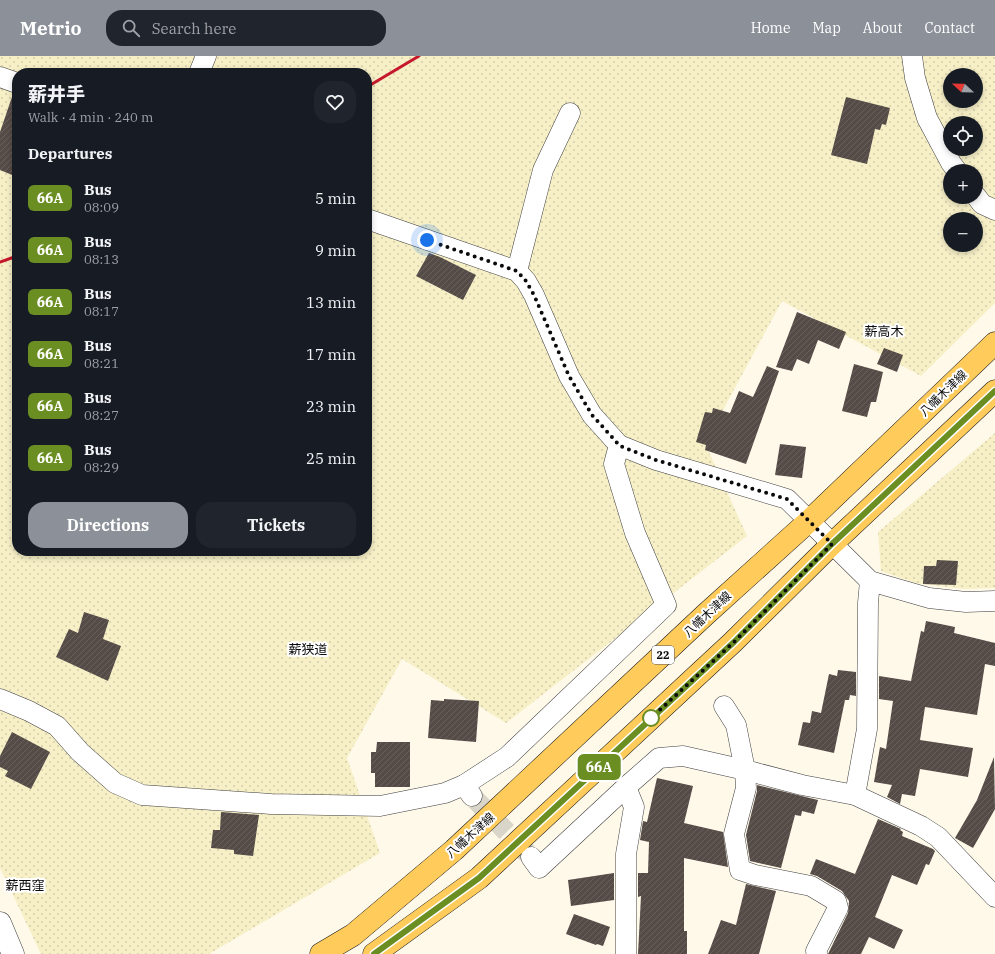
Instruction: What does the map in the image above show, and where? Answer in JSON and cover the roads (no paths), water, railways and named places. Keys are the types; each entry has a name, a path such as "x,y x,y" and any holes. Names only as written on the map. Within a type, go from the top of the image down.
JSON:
{"main road":[{"name":"八幡木津線","path":"321,954 353,935 454,850 701,619 809,521 995,343"},
{"path":"374,954 479,878 734,642 832,544 995,391"}],"street":[{"path":"201,68 206,56"},
{"path":"912,56 915,78 926,118 951,164"},
{"path":"0,77 12,81"},
{"path":"517,271 543,170 570,113"},
{"path":"982,204 995,210"},
{"path":"372,221 517,271 526,281 534,295 569,376 588,409 620,446 656,460 787,499 870,581 929,598 966,602 995,601"},
{"path":"0,699 29,711 57,726 80,752 115,783 142,795 270,804 380,806 468,790 507,757 666,605 635,533 614,464 620,446"},
{"path":"855,795 867,730 868,603 870,581"},
{"path":"724,706 736,725 745,770 746,788 734,834 740,870 755,875 812,886 836,901 838,908 816,951 817,954"},
{"path":"531,857 539,868 659,758 684,756 802,785 855,795 921,826 938,837 995,897"},
{"path":"626,787 634,807 626,854 626,954"},
{"path":"0,923 13,954"}],"tunnel":[{"path":"472,796 528,854"}],"railway":[{"path":"372,84 419,56"},
{"path":"0,262 12,258"}],"district":[{"name":"薪高木","path":"884,331"},
{"name":"薪狭道","path":"308,649"},
{"name":"薪西窪","path":"25,885"}]}
